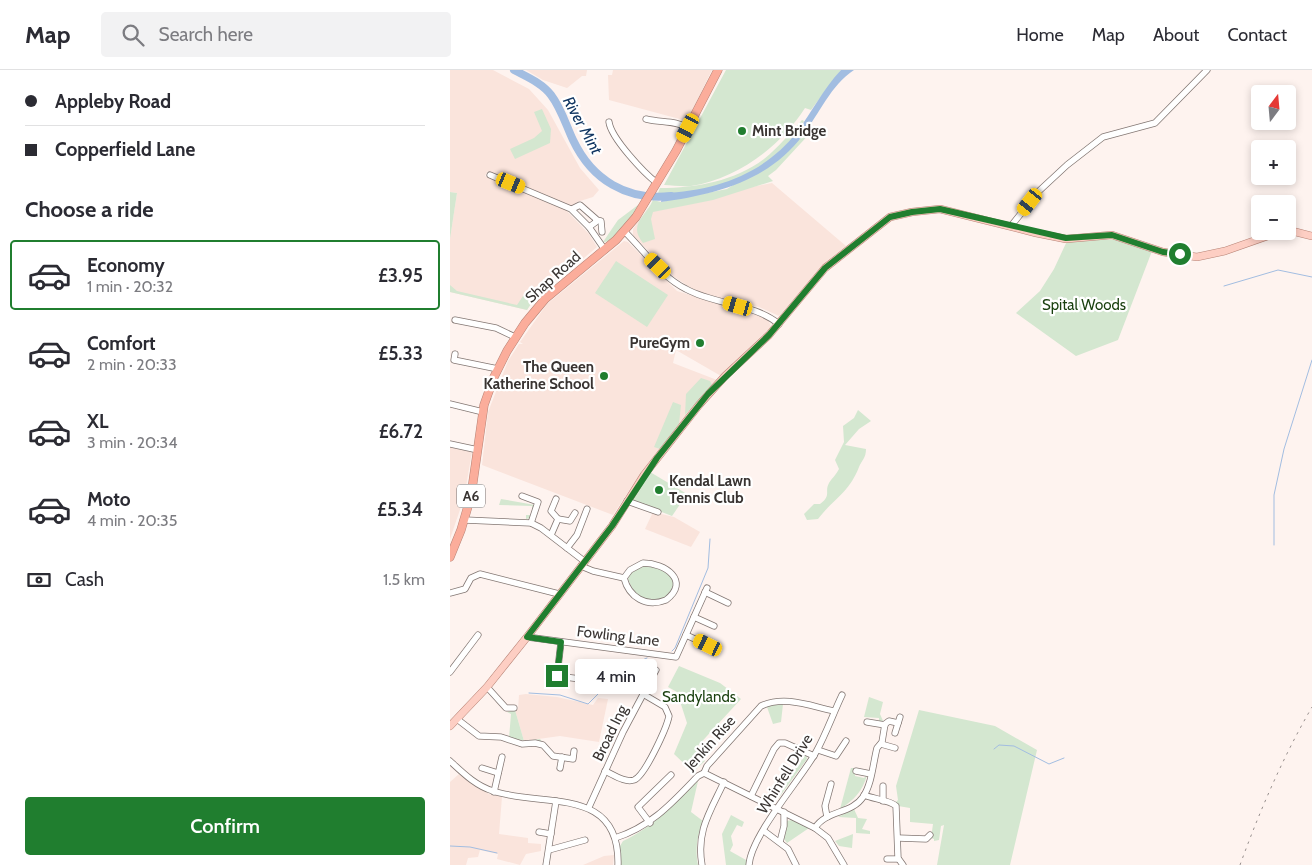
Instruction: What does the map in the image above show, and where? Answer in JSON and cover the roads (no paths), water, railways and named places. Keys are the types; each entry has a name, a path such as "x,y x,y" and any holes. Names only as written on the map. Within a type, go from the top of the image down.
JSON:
{"highway":[{"name":"Shap Road","path":"450,557 465,520 483,412 498,369 515,337 545,299 624,232 652,192 718,70"}],"main road":[{"path":"450,726 487,687 527,637 612,526 657,458 704,400 779,324 825,268 890,217 940,209 1066,238 1112,235 1163,252 1197,256 1225,251 1276,232 1292,231 1312,236"}],"street":[{"path":"1011,226 1039,191 1067,165 1103,137 1155,123 1207,70"},
{"path":"646,120 662,124 676,122 688,128"},
{"path":"609,122 611,129 619,136 646,174 657,182"},
{"path":"490,175 562,203 572,210 589,228 604,250"},
{"path":"572,210 580,205 596,220 602,221 602,232"},
{"path":"589,228 596,220"},
{"path":"624,232 684,289 717,301 763,313 779,324"},
{"path":"455,320 496,328 515,337"},
{"path":"455,354 454,360 498,369"},
{"path":"450,404 483,412"},
{"path":"450,444 478,450"},
{"path":"522,496 538,502 531,523"},
{"path":"556,499 551,511 558,519 570,521 575,513"},
{"path":"627,501 658,512"},
{"path":"567,548 577,535 587,509"},
{"path":"551,535 558,519"},
{"path":"465,520 531,523 551,535 592,572 624,578"},
{"path":"643,563 656,564 671,572 676,587 666,600 646,602 629,591 624,578 636,565 643,563"},
{"path":"450,593 465,589 471,578 480,574 559,594"},
{"path":"708,645 686,635 706,590 728,603"},
{"path":"694,617 714,626"},
{"path":"450,672 478,635"},
{"name":"Fowling Lane","path":"527,637 676,657 686,635"},
{"path":"561,642 557,676 588,680"},
{"name":"Broad Ing","path":"589,807 656,670"},
{"path":"487,687 506,708 514,708"},
{"path":"605,771 627,781 633,780 642,774 655,749 669,716 665,707 643,694"},
{"name":"Whinfell Drive","path":"750,865 752,853 777,809 818,750 842,695"},
{"name":"Jenkin Rise","path":"615,838 650,822 662,813 698,776 704,773 707,766 761,706 772,701 785,700 834,712"},
{"path":"457,718 476,735 501,737 522,744 535,743 543,746 554,756 573,759 574,752"},
{"path":"815,828 827,817 855,805 864,795 876,748 881,744 885,725 889,721 899,720 896,733"},
{"path":"867,722 885,725"},
{"path":"818,750 833,757 836,756 846,741"},
{"path":"751,796 774,749 779,743 785,743 814,756"},
{"path":"881,744 895,748"},
{"path":"494,792 502,757"},
{"path":"560,768 562,757"},
{"path":"450,761 470,779 494,792 589,807 605,822 615,838 618,865"},
{"path":"482,768 498,773"},
{"path":"856,770 870,774"},
{"path":"704,773 815,828 832,843 844,865"},
{"path":"650,822 638,807 671,775"},
{"path":"702,865 698,847 700,837 724,782"},
{"path":"827,817 825,806 831,784"},
{"path":"883,786 883,801"},
{"path":"864,795 891,802 896,806 898,859 903,865"},
{"path":"546,865 556,801"},
{"path":"780,842 784,826 784,812"},
{"path":"764,831 788,849 796,865"},
{"path":"539,832 551,834"},
{"path":"898,838 927,840"},
{"path":"549,850 585,840"},
{"path":"887,859 898,859"}],"water":[{"path":"841,70 854,70 832,92 803,135 774,164 757,175 720,190 661,202 663,193 701,189 719,184 753,170 769,159 784,147 797,132"}],"waterway":[{"name":"River Mint","path":"514,70 539,84 551,95 561,111 581,154 601,177 613,185 640,195 655,197 671,196"},
{"path":"1224,286 1278,270 1312,277"},
{"path":"1274,545 1274,495 1284,449 1312,360"},
{"path":"672,651 675,648 708,568 710,539"},
{"path":"529,693 560,695 588,704 624,668 647,658"},
{"path":"994,749 999,745 1014,746 1049,764 1064,758"},
{"path":"450,846 470,847 497,853"}],"railway":[{"path":"1240,865 1273,784 1291,745 1312,707"}],"place":[{"name":"Mint Bridge","path":"742,131"},
{"name":"PureGym","path":"700,343"},
{"name":"The Queen Katherine School","path":"604,376"},
{"name":"Kendal Lawn Tennis Club","path":"659,490"}],"park label":[{"name":"Spital Woods","path":"1084,305"},
{"name":"Sandylands","path":"699,697"}]}
